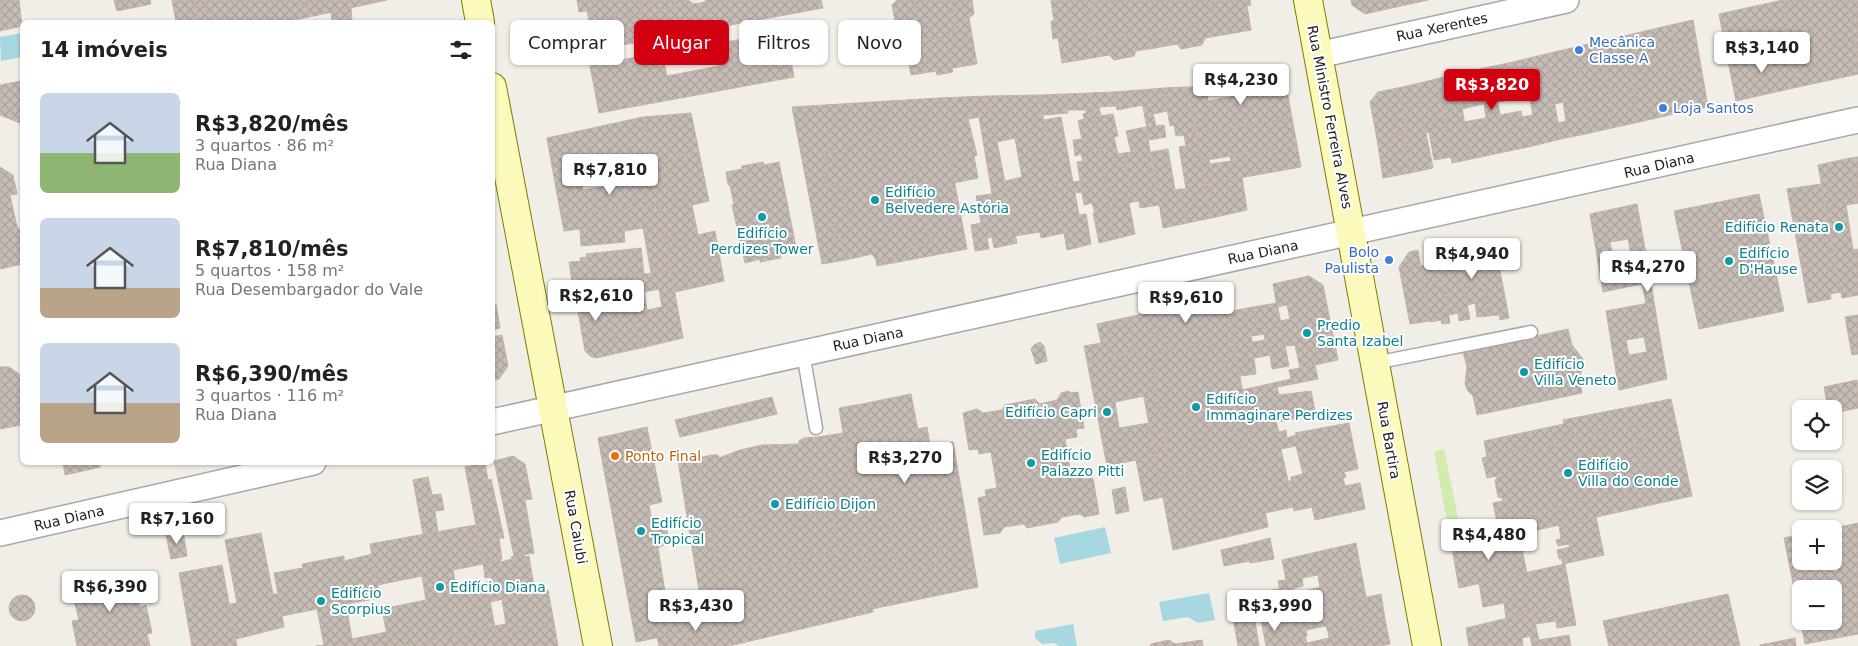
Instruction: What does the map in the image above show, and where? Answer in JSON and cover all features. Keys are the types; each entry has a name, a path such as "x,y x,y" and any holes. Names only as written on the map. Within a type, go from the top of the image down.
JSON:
{"street":[{"path":"476,0 480,20"},
{"name":"Rua Ministro Ferreira Alves","path":"1308,0 1351,233"},
{"name":"Rua Xerentes","path":"1318,55 1566,0"},
{"name":"Rua Caiubi","path":"495,103 598,646"},
{"name":"Rua Diana","path":"495,421 1858,120"},
{"name":"Rua Bartira","path":"1351,233 1427,646"},
{"name":"Rua Diana","path":"0,533 300,465"}],"lane":[{"path":"1375,363 1531,332"},
{"path":"803,353 816,428"}],"green space":[{"path":"1444,449 1464,546 1452,548 1434,452"}],"water":[{"path":"20,33 20,57 1,61 0,37"},
{"path":"1105,527 1111,553 1060,564 1054,538"},
{"path":"1209,593 1215,620 1198,623 1188,617 1163,621 1159,602"},
{"path":"1073,624 1077,646 1059,646 1054,643 1042,644 1035,638 1035,631"}],"building":[{"path":"0,0 19,0 21,20 20,26 0,31"},
{"path":"114,0 150,0 151,4 117,11"},
{"path":"172,0 194,0 198,20 176,20"},
{"path":"194,0 205,0 207,14 218,12 220,20 198,20"},
{"path":"205,0 299,0 300,6 307,4 309,17 294,20 220,20 218,12 207,14"},
{"path":"299,0 387,0 309,17 307,4 300,6"},
{"path":"577,0 640,0 641,10 639,14 628,16 625,13 610,16 609,19 595,20 592,10 579,12"},
{"path":"640,0 653,0 654,7 659,10 673,8 676,4 675,0 688,0 694,4 705,2 706,0 821,0 823,8 758,20 739,20 739,23 729,25 729,20 634,20 634,43 624,45 624,20 602,20 625,13 628,16 639,14 641,10"},
{"path":"653,0 675,0 676,4 673,8 659,10 654,7"},
{"path":"897,0 972,0 974,14 969,18 977,64 952,68 953,72 937,75 936,71 911,75 909,65 921,65 921,20 895,20 892,5"},
{"path":"914,0 951,0 956,23 951,33 945,38 937,40 925,38 921,32 921,20 918,20"},
{"path":"1051,0 1250,0 1251,5 1247,6 1251,30 1205,38 1202,45 1181,49 1177,44 1136,51 1134,56 1114,60 1109,55 1062,63 1058,38 1053,39 1051,21 1054,21"},
{"path":"1118,0 1214,0 1215,9 1213,17 1206,23 1163,30 1165,46 1149,49 1146,32 1102,40 1089,30 1086,18 1092,8 1096,4"},
{"path":"1351,0 1428,0 1365,14 1352,5"},
{"path":"1783,0 1790,43 1727,56 1719,14"},
{"path":"1783,0 1847,0 1858,61 1858,74 1798,87"},
{"path":"1847,0 1858,0 1858,61 1856,50"},
{"path":"351,8 352,20 332,20 331,12"},
{"path":"592,10 595,20 589,20 587,11"},
{"path":"1693,20 1708,107 1687,111 1671,25"},
{"path":"1671,25 1687,111 1639,122 1624,36"},
{"path":"1624,36 1639,122 1616,127 1600,41"},
{"path":"739,40 739,65 792,65 794,77 599,113 590,66 624,65 624,59 634,57 634,65 665,65 667,76 719,65 729,65 729,41"},
{"path":"1600,41 1616,127 1590,133 1576,47"},
{"path":"1576,47 1590,133 1561,139 1558,123 1566,121 1563,102 1555,104 1546,54"},
{"path":"1773,47 1774,53 1791,50 1798,87 1736,101 1727,56 1738,54 1739,61 1760,57 1759,49"},
{"path":"1546,54 1561,139 1528,147 1522,117 1533,115 1528,89 1518,91 1513,62"},
{"path":"1513,62 1519,99 1498,102 1500,115 1521,111 1528,147 1471,159 1464,122 1486,118 1484,104 1462,109 1456,74"},
{"path":"1456,74 1471,159 1452,163 1436,79"},
{"path":"1285,79 1292,118 1196,133 1187,87 1206,86 1208,101 1245,94 1243,83"},
{"path":"1436,79 1451,157 1434,160 1429,132 1426,133 1416,84"},
{"path":"20,81 20,123 0,115 0,85"},
{"path":"1416,84 1433,168 1410,173 1403,134 1407,133 1398,88"},
{"path":"1187,87 1211,218 1187,223 1181,189 1186,189 1179,147 1186,146 1184,135 1176,136 1174,125 1170,126 1164,88"},
{"path":"1164,88 1167,111 1153,114 1156,126 1164,125 1166,137 1149,140 1140,90"},
{"path":"1398,88 1407,133 1377,139 1370,102 1378,92"},
{"path":"1140,90 1143,105 1117,110 1114,92"},
{"path":"1114,92 1116,106 1099,107 1101,116 1113,114 1118,136 1114,137 1118,154 1124,153 1133,202 1129,203 1135,234 1115,239 1090,93"},
{"path":"1090,93 1115,239 1099,243 1092,203 1084,205 1077,162 1083,161 1081,154 1075,156 1073,140 1082,139 1078,121 1084,119 1083,114 1086,113 1086,110 1068,110 1065,94"},
{"path":"1065,94 1068,113 1043,115 1039,95"},
{"path":"1039,95 1064,233 1041,238 1040,232 1015,236 1005,181 1022,177 1015,138 997,142 988,96"},
{"path":"988,96 1017,243 994,248 992,237 987,238 989,249 975,251 971,225 981,223 976,196 992,194 979,117 968,119 977,155 974,156 978,178 954,183 939,98"},
{"path":"939,98 967,249 877,266 876,260 901,255 903,249 931,244 926,222 931,221 928,207 908,211 900,173 920,169 917,154 913,156 909,135 884,140 879,134 854,139 851,146 824,152 828,171 824,172 826,186 845,183 847,191 842,192 846,215 851,214 853,221 834,225 836,240 841,239 845,260 822,264 792,107"},
{"path":"691,113 699,152 651,162 643,117"},
{"path":"643,117 653,173 556,189 547,138"},
{"path":"1061,117 1073,182 1080,181 1082,192 1075,193 1079,215 1086,214 1091,244 1067,250 1044,120"},
{"path":"1292,118 1297,145 1201,161 1196,133"},
{"path":"1146,127 1159,205 1140,208 1139,201 1133,202 1124,153 1131,152 1126,131"},
{"name":"Edifício Belvedere Astória","path":"879,134 884,140 909,135 913,156 917,154 920,169 900,173 908,211 928,207 931,221 926,222 931,244 903,249 901,255 876,260 872,254 845,260 841,239 836,240 834,225 853,221 851,214 846,215 842,192 847,191 845,183 826,186 824,172 828,171 824,152 851,146 854,139"},
{"path":"1403,134 1410,173 1383,178 1377,139"},
{"path":"1297,145 1301,167 1205,184 1201,161 1209,159 1210,164 1231,161 1230,156"},
{"path":"1168,149 1175,190 1181,189 1187,223 1163,228 1151,152"},
{"path":"699,152 709,201 692,205 698,235 715,231 724,281 675,292 651,162"},
{"path":"1858,157 1858,200 1850,158"},
{"name":"Edifício Renata","path":"1850,158 1858,203 1846,205 1853,250 1858,249 1858,295 1842,298 1818,165"},
{"name":"Edifício Perdizes Tower","path":"763,162 764,165 779,162 797,252 780,255 781,258 760,262 760,259 745,263 726,172 742,169 742,166"},
{"path":"0,167 13,175 17,194 10,195 17,227 20,230 20,264 0,269"},
{"path":"653,173 659,205 561,215 556,189 582,185 583,190 619,184 617,179"},
{"path":"1242,177 1247,210 1211,218 1205,184"},
{"path":"1821,184 1841,292 1830,294 1831,299 1808,303 1787,189"},
{"name":"Edifício D'Hause","path":"1759,194 1784,311 1699,329 1674,211"},
{"path":"1637,204 1651,282 1603,292 1590,214","holes":["1628,239 1631,255 1613,258 1610,242"]},
{"path":"659,205 665,238 645,239 643,228 624,231 625,242 581,246 580,229 564,231 561,215"},
{"path":"665,238 671,271 651,273 645,239"},
{"path":"1466,241 1470,259 1478,258 1488,316 1477,317 1475,303 1467,305 1455,243"},
{"path":"641,248 644,274 572,282 569,262 581,261 580,258 587,257 586,254"},
{"path":"1496,249 1509,318 1500,320 1499,315 1488,316 1476,252"},
{"path":"1418,250 1430,321 1410,324 1399,267 1409,252"},
{"path":"1458,259 1470,319 1459,321 1458,313 1449,315 1439,263"},
{"path":"1439,263 1450,323 1442,324 1441,320 1430,321 1421,266"},
{"path":"671,271 683,338 641,348 625,276","holes":["659,289 662,307 647,310 644,292"]},
{"path":"625,276 641,348 618,353 608,302 613,301 610,287 605,288 603,278"},
{"name":"Predio Santa Izabel","path":"1309,276 1323,285 1338,360 1300,368 1295,345 1285,346 1280,321 1290,319 1287,305 1277,307 1273,284"},
{"path":"603,278 605,288 601,289 603,303 608,302 618,353 596,358 590,356 585,351 575,294 591,290 589,280"},
{"path":"1651,282 1654,302 1646,304 1642,283"},
{"path":"1225,295 1233,340 1163,351 1161,335 1133,340 1129,317"},
{"path":"1654,302 1667,379 1619,390 1606,311","holes":["1644,337 1647,352 1629,355 1626,340"]},
{"path":"1277,303 1289,366 1272,369 1270,355 1261,357 1259,341 1265,340 1264,334 1258,335 1253,307"},
{"path":"495,304 500,328 495,329"},
{"path":"1253,307 1258,335 1251,336 1252,342 1259,341 1261,357 1254,358 1256,374 1240,376 1228,312"},
{"path":"1858,315 1858,354 1852,355 1845,317"},
{"path":"1129,317 1136,352 1087,361 1084,346 1101,343 1097,324"},
{"name":"Edifício Villa Veneto","path":"1568,329 1572,345 1583,359 1583,368 1579,377 1582,393 1477,415 1473,396 1465,384 1467,367 1463,352"},
{"path":"502,335 508,366 499,379 495,380 495,336"},
{"path":"1161,335 1163,351 1153,364 1169,464 1181,476 1231,467 1241,450 1223,355 1209,344 1233,340 1268,527 1173,550 1133,340"},
{"path":"1040,342 1044,346 1047,361 1036,364 1031,349"},
{"name":"Edifício Immaginare Perdizes","path":"1207,343 1223,355 1241,450 1231,467 1181,476 1169,464 1153,364 1162,351"},
{"name":"Edifício Capri","path":"1136,352 1144,396 1115,402 1119,428 1149,423 1155,456 1107,466 1087,361"},
{"path":"1315,365 1318,379 1277,387 1279,395 1311,391 1316,415 1249,427 1242,390 1291,379 1289,370"},
{"path":"0,367 9,367 20,375 20,425 0,429"},
{"path":"1857,380 1858,408 1842,411 1842,400 1826,400 1824,387"},
{"name":"Edifício Palazzo Pitti","path":"1069,391 1070,393 1078,392 1084,428 1076,429 1077,437 1065,439 1071,474 1083,473 1084,479 1093,478 1099,514 1084,517 1080,514 1062,517 1058,522 1027,528 1024,524 1004,527 1000,533 984,535 978,498 986,496 985,490 997,488 991,452 979,454 978,449 969,450 963,413 977,409 983,413 1002,410 1005,405 1035,399 1040,404 1057,400 1061,393"},
{"path":"911,394 926,471 930,470 933,486 929,487 943,563 898,572 883,497 879,498 876,479 881,478 867,403"},
{"path":"772,397 777,414 680,437 675,420"},
{"path":"1671,399 1692,496 1505,537 1502,521 1538,514 1537,511 1557,507 1561,511 1571,508 1572,502 1612,494 1613,497 1654,488 1650,468 1640,470 1642,465 1639,450 1634,447 1634,445 1645,443 1640,423 1598,432 1599,435 1580,439 1580,437 1577,437 1577,434 1566,436 1565,442 1487,457 1484,441 1564,424 1563,420"},
{"path":"867,403 881,478 876,479 879,498 883,497 898,572 943,563 929,487 933,486 930,470 926,471 918,429 927,427 930,446 953,442 978,587 872,609 839,408"},
{"path":"1276,422 1279,432 1286,430 1287,438 1296,435 1295,433 1349,423 1358,469 1344,472 1346,477 1343,478 1345,486 1360,483 1365,509 1315,520 1312,507 1294,511 1293,507 1265,513 1249,427","holes":["1296,446 1303,474 1291,477 1291,481 1288,481 1281,449"]},
{"name":"Edifício Villa do Conde","path":"1640,423 1645,443 1634,445 1634,447 1639,450 1642,465 1640,470 1650,468 1654,488 1613,497 1612,494 1572,502 1571,508 1561,511 1557,507 1537,511 1538,514 1497,522 1493,503 1503,501 1502,498 1498,497 1495,481 1498,476 1487,478 1482,458 1565,442 1566,436 1577,434 1577,437 1580,437 1580,439 1599,435 1598,432"},
{"name":"Edifício Tropical","path":"647,427 662,502 649,505 652,520 665,520 669,542 658,548 666,598 679,596 686,632 636,642 598,438"},
{"path":"843,433 873,612 729,646 708,646 678,461 698,458 704,497 729,494 732,495 733,502 750,500 751,502 754,516 737,520 736,529 712,534 719,574 732,572 738,569 738,566 778,566 796,562 817,553 824,556 839,553 832,514 808,516 804,508 800,509 796,493 801,491 800,481 825,477 818,437"},
{"name":"Edifício Dijon","path":"818,437 825,477 800,481 801,491 796,493 800,509 804,508 808,516 832,514 839,553 824,556 817,553 796,562 771,567 738,566 738,569 732,572 719,574 712,534 736,529 737,520 754,516 750,500 733,502 732,495 729,494 704,497 698,458 718,455 719,458 740,450 762,445 799,444 799,441 804,438"},
{"path":"513,456 525,464 532,499 525,500 534,553 514,556 495,461"},
{"path":"1155,456 1163,497 1144,501 1136,460"},
{"path":"63,465 82,465 83,471 65,475"},
{"path":"82,465 100,465 100,467 83,471"},
{"path":"485,465 488,480 491,479 504,538 499,538 502,559 483,562 465,467"},
{"path":"428,477 432,495 441,494 444,510 435,511 438,532 423,534 413,480"},
{"path":"1125,487 1129,511 1116,514 1112,490"},
{"path":"1596,517 1604,555 1563,564 1561,558 1559,559 1557,550 1570,547 1569,544 1558,546 1556,540 1561,539 1559,525"},
{"path":"1858,523 1858,634 1805,644 1802,630 1842,630 1842,580 1792,580 1784,538 1792,536 1792,570 1842,570 1842,526"},
{"name":"Edifício Diana","path":"475,525 483,564 453,570 458,595 488,590 495,628 399,646 389,646 382,609 426,600 422,576 377,585 370,544"},
{"path":"183,531 187,556 171,559 166,535"},
{"path":"261,533 273,594 278,594 284,627 236,639 230,604 237,603 225,540"},
{"path":"1519,534 1527,573 1459,588 1452,548"},
{"path":"1270,538 1274,559 1250,563 1247,544"},
{"path":"1356,543 1361,571 1319,582 1318,575 1302,578 1303,586 1280,592 1278,581 1286,580 1282,560"},
{"path":"1247,544 1250,561 1224,566 1221,550"},
{"name":"Edifício Scorpius","path":"372,554 380,598 346,604 352,639 386,632 389,646 316,646 324,645 317,609 282,616 274,573 303,568 302,564 344,556 344,561"},
{"path":"524,554 525,557 529,556 535,592 490,602 486,582 492,581 491,577 485,578 483,562 500,559 501,562"},
{"path":"1565,564 1572,603 1506,618 1504,603 1483,607 1479,583"},
{"path":"222,565 237,646 192,646 179,573"},
{"path":"1361,571 1366,597 1284,616 1280,592 1292,588 1294,594 1320,587 1319,582"},
{"path":"125,572 127,580 134,579 140,607 146,605 152,633 147,634 150,646 77,646 72,621 79,620 72,592 79,591 77,582"},
{"path":"1279,589 1284,616 1261,619 1256,593"},
{"path":"548,590 554,623 496,635 494,626 506,624 502,599"},
{"path":"1381,594 1385,619 1328,632 1326,626 1306,630 1307,636 1288,640 1284,616"},
{"path":"1728,594 1740,646 1609,646 1603,621"},
{"path":"22,595 31,599 35,608 31,617 22,621 13,617 9,608 13,599"},
{"path":"1251,597 1259,646 1238,646 1230,601"},
{"path":"1572,603 1576,625 1557,628 1556,621 1535,624 1533,612"},
{"path":"1533,612 1540,646 1532,646 1530,636 1522,638 1523,646 1469,646 1466,628"},
{"path":"704,616 708,646 688,646 684,620"},
{"path":"1284,616 1290,646 1266,646 1261,619"},
{"path":"1385,619 1390,644 1380,646 1290,646 1288,640 1305,636 1307,643 1329,638 1328,632"},
{"path":"554,623 558,646 498,646 496,635"},
{"path":"495,628 498,646 399,646"},
{"path":"686,632 688,646 659,646 657,637"},
{"path":"1569,635 1571,646 1540,646 1539,640"},
{"path":"1795,638 1796,646 1760,646 1760,645"},
{"path":"1169,640 1175,644 1202,640 1203,646 1150,646 1151,644"}],"place":[{"name":"Mecânica Classe A","path":"1579,50"},
{"name":"Loja Santos","path":"1663,108"},
{"name":"Edifício Belvedere Astória","path":"875,200"},
{"name":"Edifício Perdizes Tower","path":"762,217"},
{"name":"Edifício Renata","path":"1839,227"},
{"name":"Bolo Paulista","path":"1389,260"},
{"name":"Edifício D'Hause","path":"1729,261"},
{"name":"Predio Santa Izabel","path":"1307,333"},
{"name":"Edifício Villa Veneto","path":"1524,372"},
{"name":"Edifício Immaginare Perdizes","path":"1196,407"},
{"name":"Edifício Capri","path":"1107,412"},
{"name":"Ponto Final","path":"615,456"},
{"name":"Edifício Palazzo Pitti","path":"1031,463"},
{"name":"Edifício Villa do Conde","path":"1568,473"},
{"name":"Edifício Dijon","path":"775,504"},
{"name":"Edifício Tropical","path":"641,531"},
{"name":"Edifício Diana","path":"440,587"},
{"name":"Edifício Scorpius","path":"321,601"}]}
